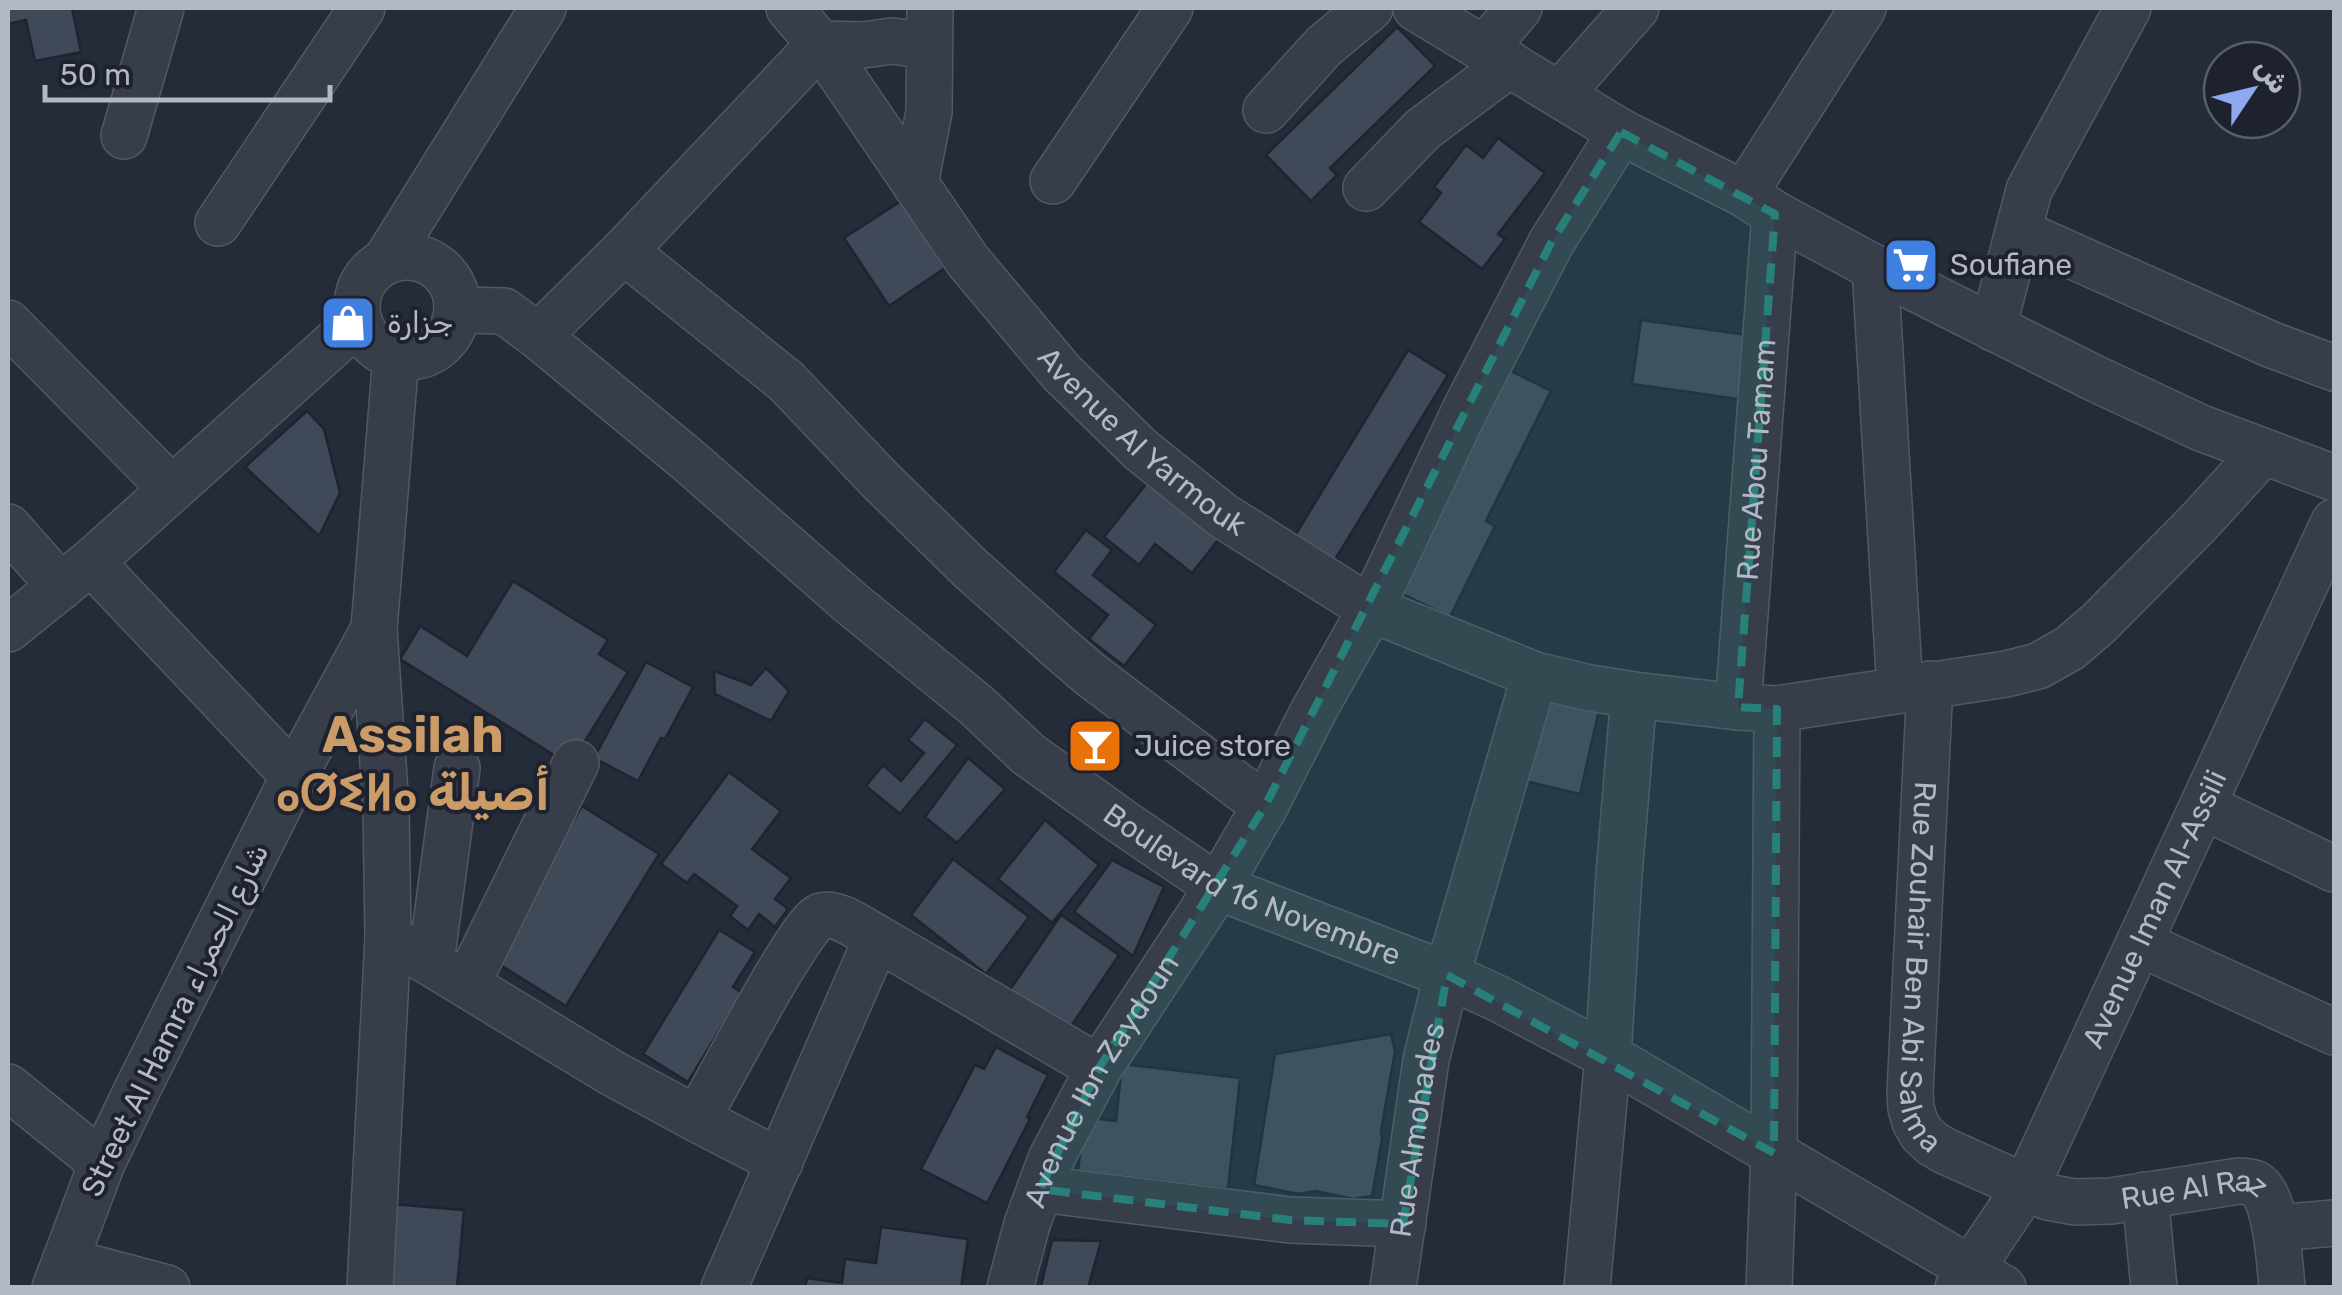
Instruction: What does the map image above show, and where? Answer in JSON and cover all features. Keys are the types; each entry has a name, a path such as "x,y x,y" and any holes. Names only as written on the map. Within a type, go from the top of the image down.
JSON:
{"street":[{"path":"124,136 160,8"},
{"path":"218,223 362,8"},
{"path":"384,262 419,258 448,277 457,310 453,327 444,342 430,352 396,356 366,336 357,303 361,286 384,262 543,8"},
{"name":"Avenue Al Yarmouk","path":"789,8 820,44 968,262 1062,373 1141,450 1222,515 1371,609 1535,675 1634,696 1757,708 2006,674 2038,666 2070,648 2099,623 2264,452"},
{"path":"1053,182 1170,8"},
{"path":"1266,110 1324,46 1370,8"},
{"path":"1416,8 1620,132 1875,268 2200,428 2334,478"},
{"path":"1366,188 1497,56 1519,8"},
{"path":"1560,94 1636,8"},
{"path":"1760,204 1863,8"},
{"path":"1993,328 2029,190 2128,8"},
{"path":"538,336 820,44 863,45 929,27 928,112 915,184"},
{"name":"Avenue Ibn Zaydoun","path":"1010,1288 1050,1159 1099,1068 1218,886 1265,806 1371,609 1465,410 1551,243 1620,132"},
{"name":"Rue Abou Tamam","path":"1760,204 1757,708 1774,1154 1769,1288"},
{"path":"2018,232 2272,345 2334,368"},
{"path":"624,251 786,380 931,530 1055,644 1265,806"},
{"name":"Rue Zouhair Ben Abi Salma","path":"1875,268 1915,687 1910,1108 1922,1134 1932,1144 2026,1187"},
{"name":"Boulevard 16 Novembre","path":"457,310 504,311 538,336 976,705 1028,754 1120,822 1218,886 1447,975 1608,1056 1977,1281"},
{"path":"8,629 76,574 359,321"},
{"path":"8,323 172,489"},
{"name":"Street Al Hamra شارع الحمراء","path":"60,1274 102,1162 294,776 374,629 396,356"},
{"name":"Avenue Iman Al-Assili","path":"1977,1281 2026,1187 2334,522"},
{"path":"8,527 76,574 294,776"},
{"path":"370,1288 388,937 386,808 374,629"},
{"name":"Rue Almohades","path":"1393,1288 1426,1060 1535,675"},
{"path":"1587,1288 1634,696"},
{"path":"449,973 576,764"},
{"path":"449,973 457,768"},
{"path":"2202,806 2334,869"},
{"path":"697,1119 788,956 813,920 822,915 836,917 877,938 1099,1068"},
{"path":"388,937 612,1073 780,1162"},
{"path":"724,1288 877,938"},
{"path":"2139,943 2334,1032"},
{"path":"8,1086 102,1162"},
{"name":"Rue Al Raz","path":"2026,1187 2074,1202 2111,1201 2239,1181 2254,1183 2262,1190 2276,1228 2282,1288"},
{"path":"1040,1190 1290,1220 1403,1224"},
{"path":"2145,1195 2154,1288"},
{"path":"2276,1228 2334,1223"},
{"path":"60,1274 168,1288"}],"highlighted area":[{"path":"1621,132 1775,214 1738,707 1777,709 1774,1153 1447,975 1403,1224 1290,1220 1040,1189 1099,1068 1265,806 1551,243"}],"building":[{"path":"8,8 72,8 81,52 35,61 26,20 8,24"},
{"path":"1397,27 1435,66 1330,168 1337,175 1311,201 1266,155"},
{"path":"1498,138 1545,173 1498,234 1505,239 1482,269 1419,222 1441,193 1434,187 1466,145 1483,158"},
{"path":"901,201 945,268 889,306 844,238"},
{"path":"1641,320 1747,335 1738,399 1632,384"},
{"path":"1408,350 1448,375 1328,571 1288,547"},
{"path":"1507,369 1551,391 1486,521 1495,526 1450,617 1397,591"},
{"path":"307,411 324,429 340,493 319,536 245,467"},
{"path":"1150,479 1222,535 1192,573 1155,544 1139,565 1104,537"},
{"path":"1086,530 1112,550 1093,575 1156,625 1124,666 1089,639 1108,615 1054,572"},
{"path":"513,581 608,640 599,654 628,672 570,765 400,659 420,626 467,656"},
{"path":"646,662 693,687 638,781 594,758"},
{"path":"766,668 789,691 771,721 715,694 714,671 751,685"},
{"path":"1542,683 1602,697 1580,794 1521,780"},
{"path":"925,719 957,745 900,814 866,786 883,765 901,781 924,753 908,740"},
{"path":"968,758 1005,789 957,843 925,817"},
{"path":"729,772 781,811 752,849 791,878 775,899 788,909 775,927 759,914 748,930 730,916 737,906 694,874 687,883 661,864"},
{"path":"582,806 659,854 566,1006 489,958"},
{"path":"1045,820 1099,865 1052,923 998,879"},
{"path":"953,859 1029,917 986,974 911,915"},
{"path":"1112,860 1164,887 1133,956 1074,912"},
{"path":"1061,915 1119,955 1061,1041 1003,1000"},
{"path":"719,930 755,952 733,987 742,993 688,1082 643,1054"},
{"path":"1391,1034 1395,1051 1372,1196 1353,1199 1316,1191 1299,1194 1254,1185 1275,1054"},
{"path":"996,1047 1048,1075 987,1203 921,1169 975,1065 984,1069"},
{"path":"1122,1064 1240,1078 1228,1189 1078,1171 1084,1117 1116,1121"},
{"path":"391,1204 464,1210 457,1288 384,1288"},
{"path":"881,1227 968,1239 961,1288 805,1288 807,1278 842,1283 845,1259 876,1263"},
{"path":"1052,1240 1101,1241 1088,1288 1041,1286"}],"place":[{"name":"Soufiane","path":"1911,265"},
{"name":"جزارة","path":"348,323"},
{"name":"Juice store","path":"1095,746"}],"district":[{"name":"Assilah ⴰⵚⵉⵍⴰ أصيلة","path":"413,764"}]}
